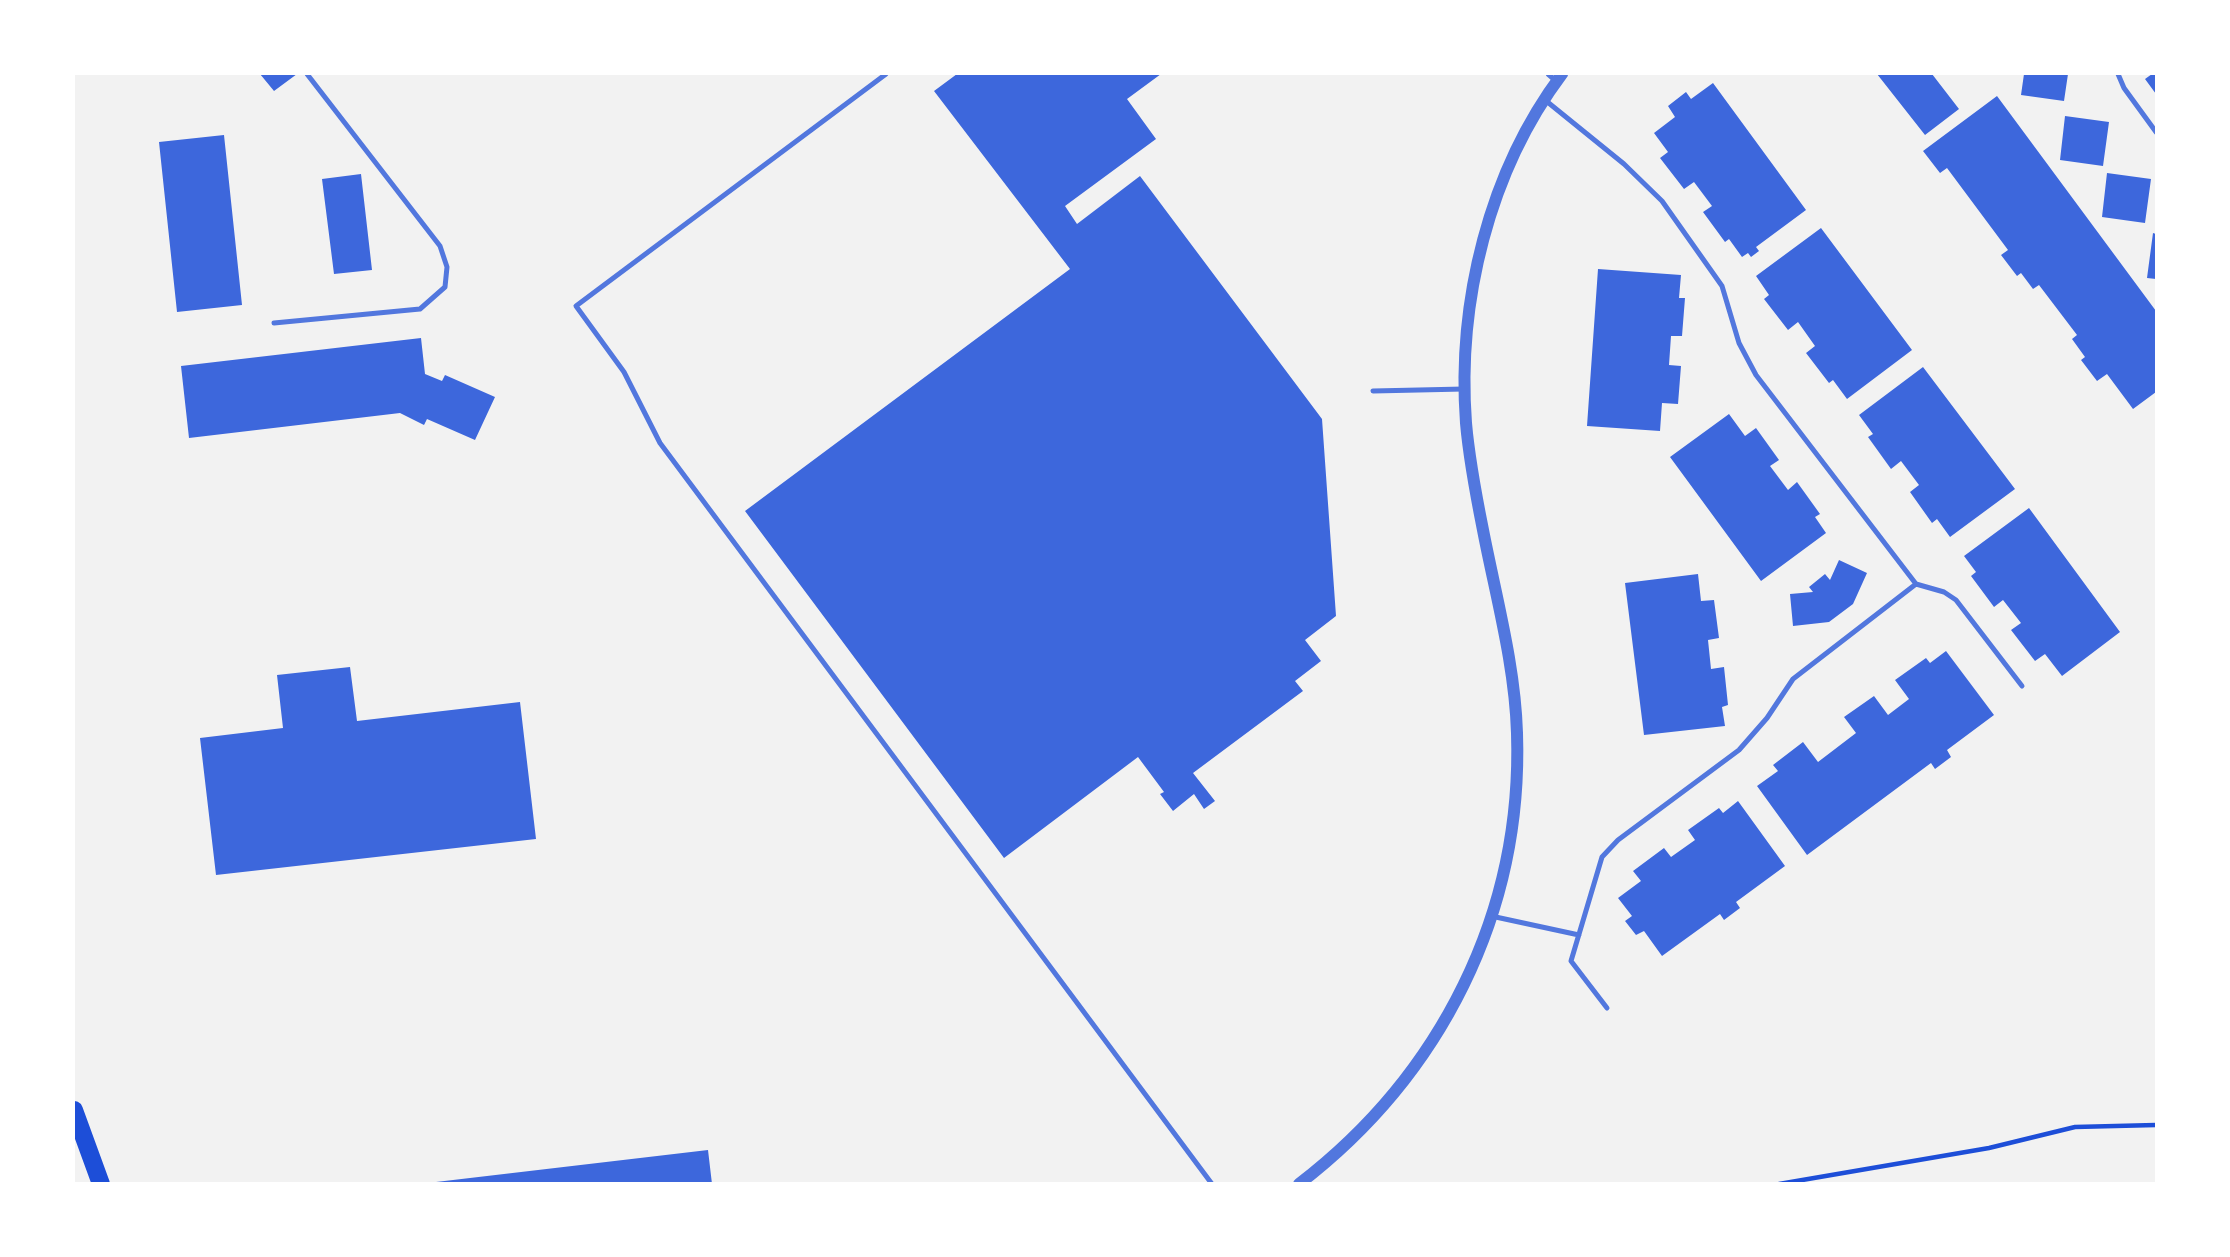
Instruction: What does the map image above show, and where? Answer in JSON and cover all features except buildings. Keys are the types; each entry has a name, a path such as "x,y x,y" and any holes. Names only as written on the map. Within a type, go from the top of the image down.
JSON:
{"main road":[{"path":"74,1110 101,1184"}],"street":[{"path":"1299,1184 1339,1153 1418,1065 1450,1013 1479,953 1501,886 1514,813 1517,732 1502,619 1471,460 1465,389 1471,301 1488,225 1521,138 1555,76"}],"lane":[{"path":"274,323 420,309 445,287 447,267 440,246 307,74"},
{"path":"886,74 576,306 624,372 660,443 1212,1184"},
{"path":"2118,74 2124,88 2157,132"},
{"path":"1544,99 1624,164 1662,201 1722,286 1739,343 1756,375 1916,584 1944,592 1956,600 2022,685"},
{"path":"1373,391 1465,389"},
{"path":"1607,1008 1572,961 1602,857 1618,840 1740,750 1767,718 1793,679 1916,584"},
{"path":"1491,916 1579,935"}],"path":[{"path":"1779,1184 1989,1149 2075,1127 2157,1125"}]}
